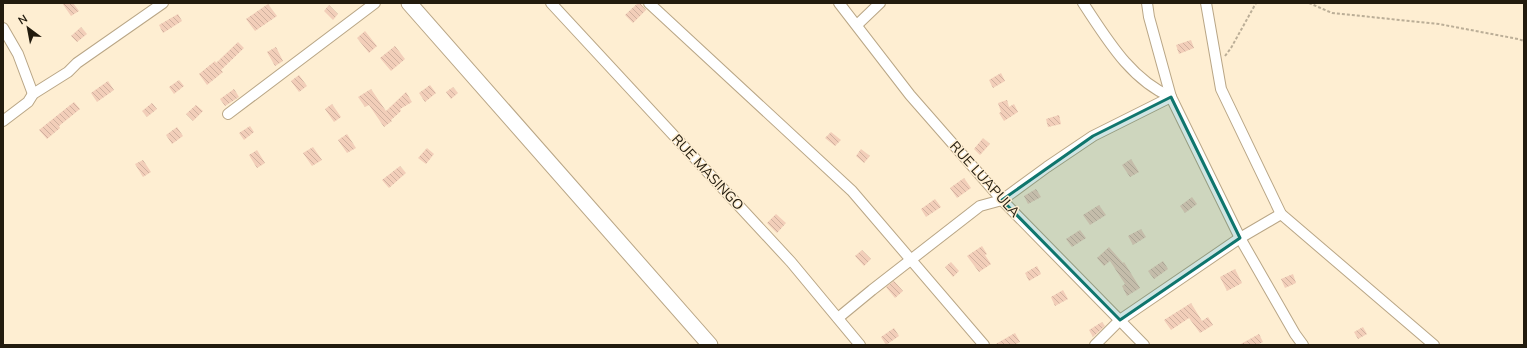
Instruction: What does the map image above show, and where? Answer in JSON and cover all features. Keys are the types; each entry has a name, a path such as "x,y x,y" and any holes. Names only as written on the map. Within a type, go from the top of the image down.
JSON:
{"main road":[{"path":"409,3 710,345"}],"street":[{"path":"3,121 28,102 33,94 68,72 77,63 163,3"},
{"path":"228,114 375,3"},
{"name":"RUE MASINGO","path":"551,3 791,262 860,345"},
{"path":"649,3 852,192 984,345"},
{"name":"RUE LUAPULA","path":"839,3 910,95 1002,200 1144,345"},
{"path":"857,25 880,3"},
{"path":"1083,3 1118,56 1144,81 1158,91 1172,96"},
{"path":"1147,3 1151,24 1172,96 1240,238 1295,334 1303,345"},
{"path":"1206,3 1221,89 1281,214 1434,345"},
{"path":"3,28 18,54 33,94"},
{"path":"838,318 980,206 1002,200 1093,136 1172,96"},
{"path":"1095,345 1120,320 1240,238 1281,214"}],"path":[{"path":"1217,66 1232,48 1256,3"},
{"path":"1309,3 1332,13 1439,24 1518,38 1524,41"}],"highlighted area":[{"path":"1171,97 1240,238 1120,320 1002,200 1093,136"}],"building":[{"path":"62,3 73,3 79,11 71,16"},
{"path":"638,3 640,3 646,10 633,23 625,15"},
{"path":"268,4 277,16 255,31 246,19"},
{"path":"329,5 338,14 333,20 324,11"},
{"path":"178,14 182,21 163,33 159,25"},
{"path":"81,27 87,34 77,42 71,36"},
{"path":"365,31 377,46 369,53 357,38"},
{"path":"1191,40 1194,48 1179,54 1176,45"},
{"path":"238,42 244,48 221,70 223,72 207,85 199,74 215,61 216,63"},
{"path":"395,46 405,59 391,71 380,58"},
{"path":"276,47 283,61 275,66 267,52"},
{"path":"1001,73 1005,81 993,88 989,80"},
{"path":"299,75 307,86 299,92 291,81"},
{"path":"179,80 184,86 174,94 169,87"},
{"path":"108,81 114,90 97,102 91,93"},
{"path":"430,85 436,93 425,102 419,93"},
{"path":"453,87 458,93 451,99 446,92"},
{"path":"234,89 239,97 225,106 220,99"},
{"path":"371,89 386,111 406,92 412,102 400,109 401,111 384,127 369,105 365,107 358,97"},
{"path":"1007,100 1009,107 1014,104 1018,112 1004,121 999,113 1001,112 998,103"},
{"path":"74,102 80,109 59,126 60,128 47,139 39,130"},
{"path":"152,103 157,109 147,117 142,111"},
{"path":"332,104 341,117 334,122 325,109"},
{"path":"196,105 203,111 193,121 186,114"},
{"path":"1059,115 1061,124 1048,127 1046,119"},
{"path":"250,126 254,132 244,140 239,133"},
{"path":"177,127 183,136 172,144 166,135"},
{"path":"831,132 841,140 835,146 825,138"},
{"path":"347,134 356,148 347,153 338,140"},
{"path":"983,138 990,144 980,155 974,149"},
{"path":"313,147 322,160 312,166 303,153"},
{"path":"427,148 434,154 426,164 418,158"},
{"path":"861,149 870,156 864,163 856,156"},
{"path":"257,150 265,163 257,168 249,155"},
{"path":"1131,159 1139,172 1130,177 1122,165"},
{"path":"143,160 151,172 143,177 135,164"},
{"path":"400,166 406,173 389,188 382,180"},
{"path":"964,178 971,188 957,198 950,188"},
{"path":"1036,189 1041,197 1028,204 1024,196"},
{"path":"1192,197 1197,204 1185,213 1180,206"},
{"path":"935,199 941,207 926,217 921,209"},
{"path":"1099,205 1106,215 1090,225 1083,215"},
{"path":"776,214 786,223 777,233 767,223"},
{"path":"1141,229 1146,237 1133,245 1128,236"},
{"path":"1080,230 1086,238 1072,247 1066,239"},
{"path":"982,246 987,254 985,255 991,264 979,272 967,256"},
{"path":"1109,247 1123,263 1124,262 1140,288 1127,296 1122,286 1125,284 1110,261 1104,266 1097,258"},
{"path":"862,250 871,259 864,266 855,256"},
{"path":"1163,261 1168,269 1154,279 1148,271"},
{"path":"951,262 959,271 953,277 945,267"},
{"path":"1037,266 1041,274 1029,281 1025,273"},
{"path":"1235,269 1242,283 1227,291 1220,277"},
{"path":"1293,274 1296,283 1285,288 1281,279"},
{"path":"894,281 903,291 895,298 886,287"},
{"path":"1063,290 1068,299 1055,306 1051,297"},
{"path":"1191,303 1202,321 1208,317 1213,325 1200,333 1189,318 1171,330 1164,320"},
{"path":"1102,322 1105,326 1093,337 1089,330"},
{"path":"1363,327 1367,334 1358,339 1354,332"},
{"path":"894,328 899,336 886,345 881,337"},
{"path":"1015,333 1020,342 1014,345 994,345"},
{"path":"1259,334 1263,342 1257,345 1239,345"}]}
